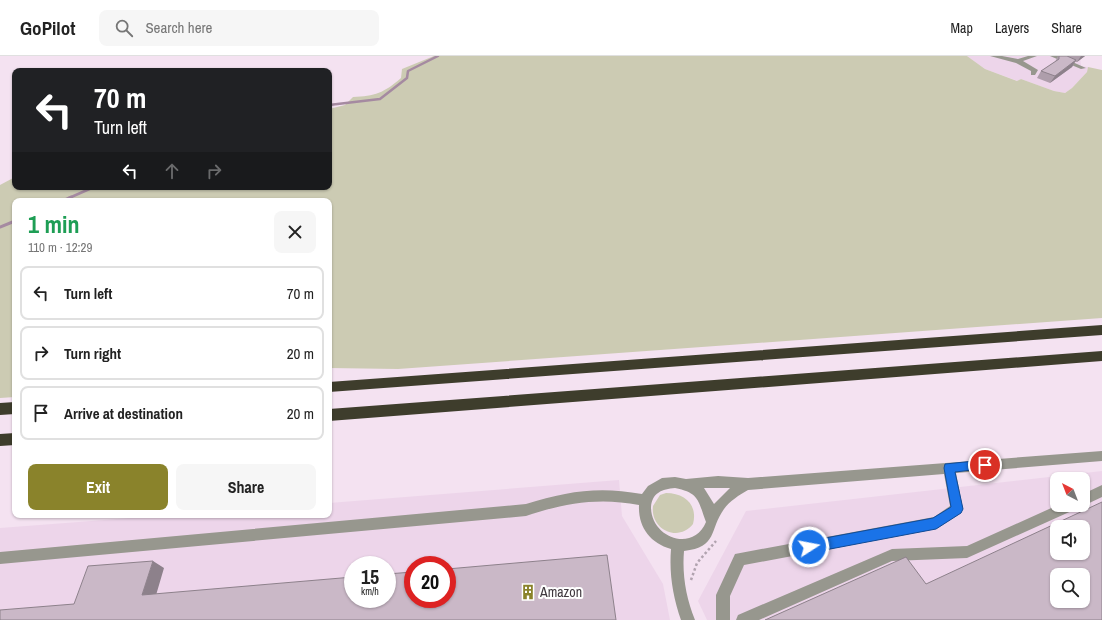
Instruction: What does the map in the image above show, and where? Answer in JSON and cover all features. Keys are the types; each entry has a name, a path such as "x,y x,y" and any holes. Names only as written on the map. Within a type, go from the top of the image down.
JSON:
{"highway":[{"path":"332,387 1102,330"},
{"path":"332,415 1102,356"},
{"path":"0,409 12,408"},
{"path":"0,440 12,439"}],"street":[{"path":"993,56 1018,62 1035,70 1033,74"},
{"path":"1018,62 1034,56"},
{"path":"1052,64 1060,57 1083,68"},
{"path":"748,484 728,496 719,506 711,520 708,531 696,542 678,544 666,541 656,535 645,516 645,500 656,486 666,482 676,481 688,484 718,482 748,484 1102,456"},
{"path":"723,620 723,595 740,559 936,524 957,509 949,468"},
{"path":"688,484 696,489 707,501 711,511 711,520"},
{"path":"1090,497 1102,491"},
{"path":"0,558 526,510 558,500 600,493 645,500"},
{"path":"744,620 892,555 967,552 1056,512"},
{"path":"678,544 676,560 680,602 688,620"}],"path":[{"path":"690,581 696,562 715,544 718,537"}],"shaded area":[{"path":"967,56 1075,56 1080,57 1081,66 1088,67 1087,72 1072,88 1065,93 1054,91 1021,79 1018,81 985,69"},
{"path":"1102,471 1102,620 707,620 698,601 746,511 1050,477 1050,512 1090,512 1090,472"},
{"path":"619,480 622,516 663,584 670,620 0,620 0,528 131,518 332,518 332,503"}],"green space":[{"path":"434,56 967,56 985,69 1017,81 1021,79 1054,91 1065,93 1072,88 1087,72 1088,67 1102,70 1102,318 398,369 332,368 332,198 12,198 12,397 0,398 0,185 12,179 12,190 332,190 332,108 345,105 353,97 379,93 401,78 402,69"},
{"path":"666,493 679,495 688,501 692,506 694,511 693,524 687,530 673,533 666,531 660,527 656,521 653,514 653,506 660,495"}],"building":[{"path":"1059,56 1067,56 1076,60 1055,76 1041,71 1059,59"},
{"path":"1102,502 1102,620 765,620 906,557 926,584 1050,526 1050,560 1090,560 1090,520 1063,520 1081,512 1090,512 1090,508"},
{"name":"Amazon","path":"607,555 616,620 0,620 0,610 74,604 88,566 153,561 142,595 344,578 344,608 396,608 396,573 404,573 404,608 456,608 456,568"}],"waterway":[{"path":"332,105 380,99 407,78 408,71 438,56"},
{"path":"69,198 87,190"},
{"path":"0,227 12,222"}],"place":[{"name":"Amazon","path":"528,592"}],"route":[{"path":"809,547 936,524 957,509 949,468 985,465"}]}
